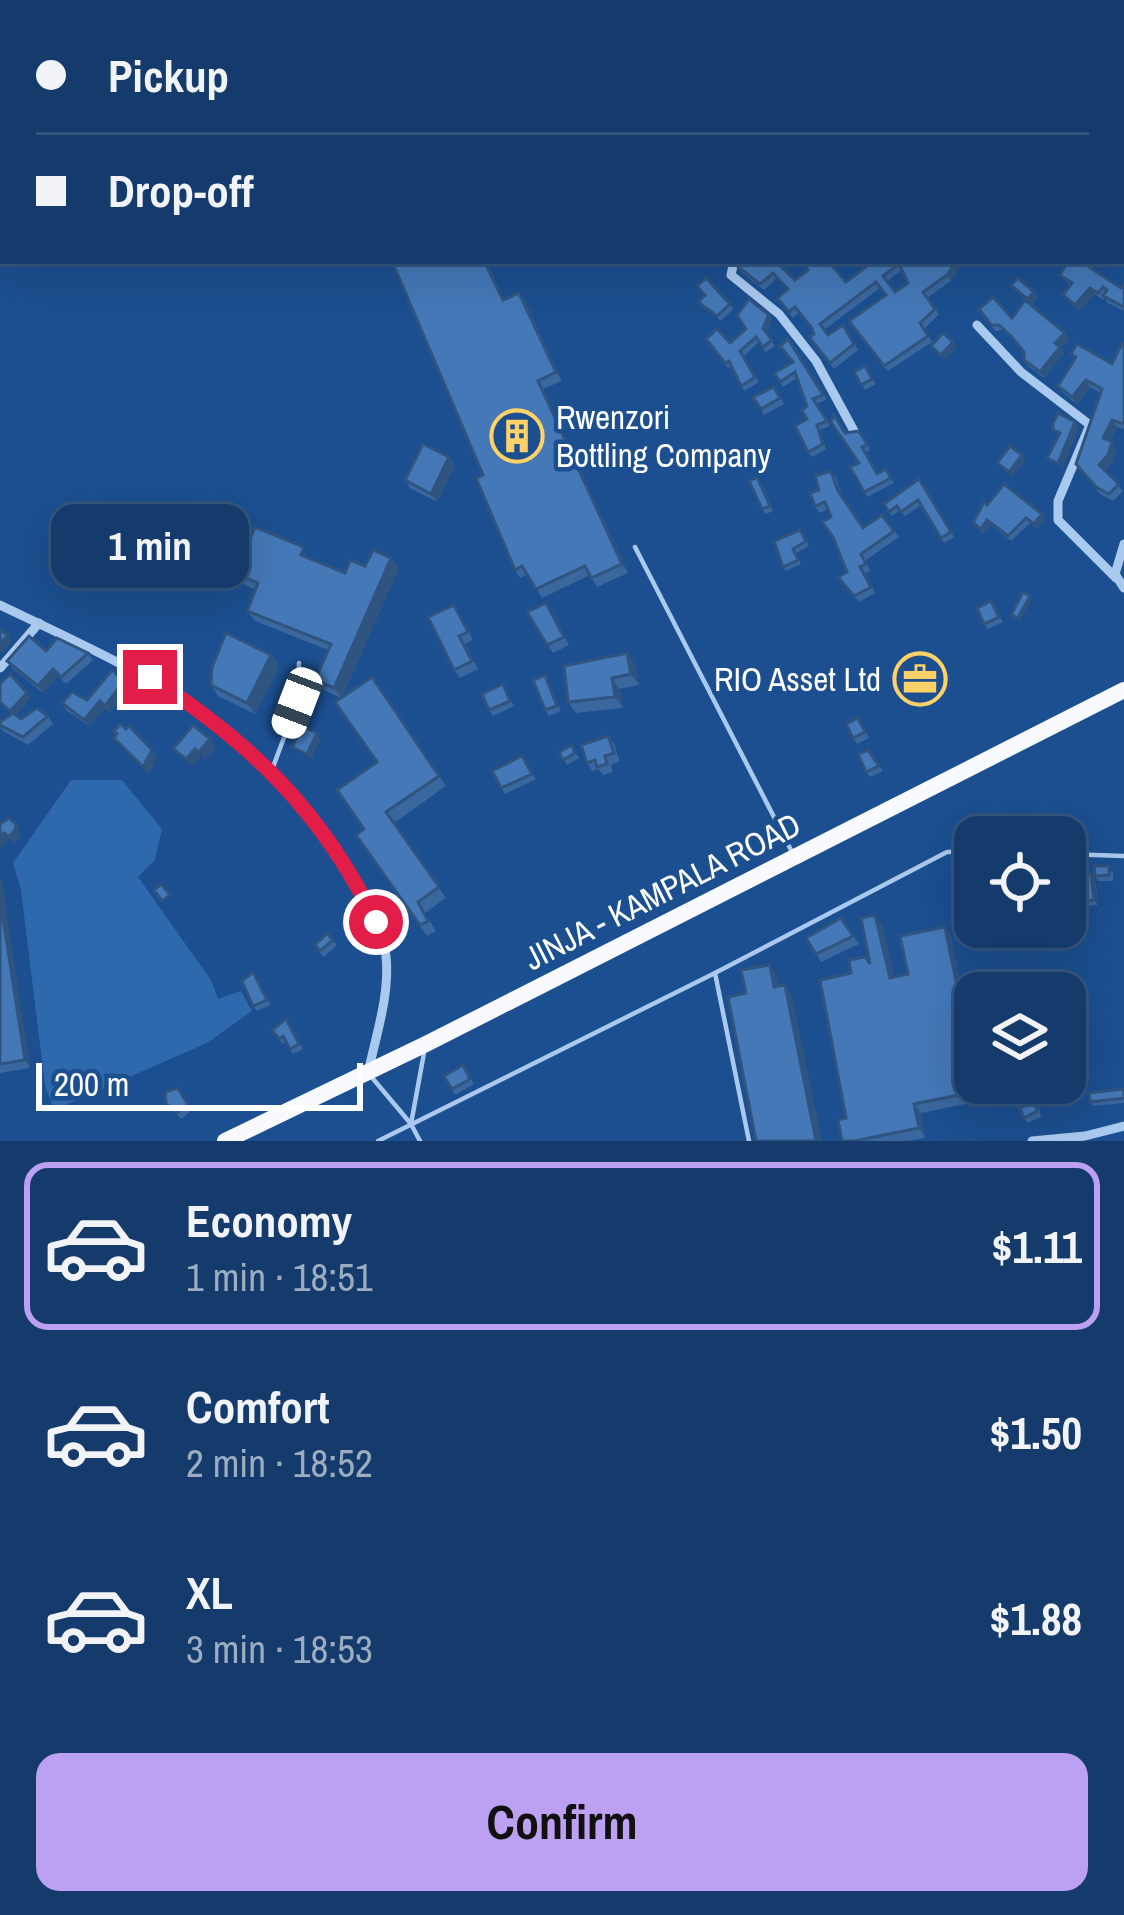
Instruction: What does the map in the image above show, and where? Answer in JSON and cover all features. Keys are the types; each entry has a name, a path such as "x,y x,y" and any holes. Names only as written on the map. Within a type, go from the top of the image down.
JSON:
{"highway":[{"name":"JINJA - KAMPALA ROAD","path":"225,1141 1124,690"}],"street":[{"path":"733,264 731,275 774,308 817,361 854,430"},
{"path":"976,325 1021,371 1090,425 1058,501 1058,520 1120,583"},
{"path":"1120,583 1124,544"},
{"path":"0,605 150,677 222,726 272,770 329,840 356,882 382,938 386,988 368,1073"},
{"path":"0,668 39,623"},
{"path":"1032,1141 1124,1126"}],"lane":[{"path":"634,547 794,857"},
{"path":"272,770 297,703 299,663"},
{"path":"378,1141 954,852"},
{"path":"1086,855 1124,856"},
{"path":"715,973 749,1141"},
{"path":"411,1124 425,1044"},
{"path":"368,1073 420,1141"}],"shaded area":[{"path":"71,780 122,780 162,829 155,860 138,877 211,980 218,999 241,991 252,1011 207,1043 54,1110 45,1085 21,890 13,863"}],"building":[{"name":"Rwenzori Bottling Company","path":"393,264 485,264 503,300 519,293 556,372 538,381 622,564 591,578 585,566 536,589 522,566 515,570 476,478 483,475"},
{"path":"737,264 778,264 795,280 809,264 831,264 846,282 870,264 899,264 954,264 923,292 935,309 920,323 928,336 884,366 849,321 886,295 876,282 820,324 828,335 843,325 854,344 830,363 809,337 814,334 812,328 795,307 789,312 777,298 788,289 773,273 760,284","holes":["899,264 908,283 895,292 883,276"]},
{"path":"1086,264 1121,288 1124,284 1124,307 1103,296 1107,290 1103,287 1098,293 1090,288 1075,305 1063,295 1072,283 1060,275 1066,265"},
{"path":"706,278 730,304 717,316 698,302 705,295 697,286"},
{"path":"1018,278 1034,292 1027,299 1011,285"},
{"path":"993,297 1012,318 1025,300 1065,333 1040,372 1024,360 1024,352 1011,336 999,325 991,325 979,309"},
{"path":"749,299 769,315 763,328 772,340 763,347 756,337 740,351 755,377 741,386 729,361 725,363 706,339 717,329 730,343 746,329 737,315"},
{"path":"943,333 953,342 941,355 931,346"},
{"path":"788,339 823,395 813,399 827,421 817,425 823,444 808,452 795,426 807,419 802,410 807,406 795,372 780,382 774,373 793,362 780,346"},
{"path":"1122,343 1124,424 1112,420 1103,438 1112,442 1099,465 1119,484 1109,494 1076,464 1102,389 1086,380 1072,397 1058,386 1076,357 1071,354 1077,344 1112,364"},
{"path":"865,366 872,379 861,385 854,372"},
{"path":"774,387 780,398 761,409 753,397"},
{"path":"1058,413 1075,422 1058,463 1047,458 1060,433 1053,430"},
{"path":"834,415 845,433 858,431 863,437 867,445 862,447 877,474 886,469 891,478 864,492 850,467 859,463 831,422"},
{"path":"423,444 449,457 431,494 405,480"},
{"path":"1010,446 1022,455 1009,472 997,463"},
{"path":"831,471 838,491 863,528 882,515 894,531 861,554 866,564 860,567 871,587 854,596 838,577 847,572 822,522 831,517 825,502 815,506 810,493 819,490 815,476"},
{"path":"757,477 770,506 762,509 749,481"},
{"path":"919,479 951,532 941,538 918,500 901,512 897,506 889,512 884,504"},
{"path":"1004,484 1042,514 1034,524 1026,518 1008,536 987,520 981,529 973,523 984,502 987,505"},
{"path":"255,527 304,547 301,555 345,573 350,560 365,566 373,550 391,558 334,688 315,680 331,644 247,611 258,583 236,574"},
{"path":"800,530 806,541 793,549 798,560 783,567 774,541"},
{"path":"1023,592 1030,596 1018,618 1011,615"},
{"path":"991,601 999,617 984,624 977,608"},
{"path":"546,603 564,637 547,645 527,612"},
{"path":"454,605 468,632 459,636 472,661 454,670 428,617"},
{"path":"226,633 271,655 247,703 211,685 212,667"},
{"path":"29,636 46,651 57,638 88,653 61,677 53,669 38,686 7,661"},
{"path":"627,653 631,674 612,678 615,697 568,702 564,666"},
{"path":"918,661 923,672 908,679 902,669"},
{"path":"112,670 124,681 105,706 100,701 84,720 62,703 72,692 87,700"},
{"path":"10,674 27,693 10,711 0,702 0,684"},
{"path":"545,675 557,706 545,710 533,680"},
{"path":"372,677 439,776 386,812 439,887 418,902 428,921 420,925 356,835 364,829 337,790 377,762 335,702"},
{"path":"503,684 510,701 489,710 482,694"},
{"path":"37,708 48,716 23,737 0,725 13,713 21,719"},
{"path":"858,718 865,732 853,738 846,724"},
{"path":"120,724 129,726 152,750 143,767 114,738"},
{"path":"193,725 210,739 186,759 173,749"},
{"path":"302,726 317,733 307,754 292,747"},
{"path":"608,736 614,753 605,756 607,764 587,763 581,745"},
{"path":"572,745 575,753 563,760 559,752"},
{"path":"868,750 879,766 866,772 858,754"},
{"path":"522,756 532,774 501,788 492,771"},
{"path":"9,818 15,830 9,837 4,833 0,837 0,824"},
{"path":"1094,866 1109,866 1109,875 1095,876"},
{"path":"1086,874 1091,874 1094,900 1086,901"},
{"path":"161,884 170,895 162,901 154,890"},
{"path":"0,899 25,1060 0,1064"},
{"path":"875,915 890,978 908,974 900,936 945,927 954,972 954,1096 914,1104 919,1128 842,1141 838,1120 846,1118 820,980 851,973 849,960 865,957 870,964 861,918"},
{"path":"841,918 853,936 816,954 806,938"},
{"path":"327,933 333,940 320,951 315,945"},
{"path":"770,965 774,987 785,985 816,1141 756,1141 728,997 746,993 741,970"},
{"path":"253,972 267,1000 253,1006 242,981"},
{"path":"286,1019 299,1044 290,1049 283,1036 279,1039 272,1030"},
{"path":"463,1065 470,1079 452,1089 444,1076"},
{"path":"178,1088 188,1105 177,1113 166,1103 165,1092"},
{"path":"1124,1089 1124,1098 1090,1102 1089,1093"},
{"path":"1035,1104 1037,1111 1024,1118 1020,1108"}],"place":[{"name":"Rwenzori Bottling Company","path":"517,436"},
{"name":"RIO Asset Ltd","path":"920,679"}],"route":[{"path":"150,677 222,726 272,770 349,869 376,922"}]}
